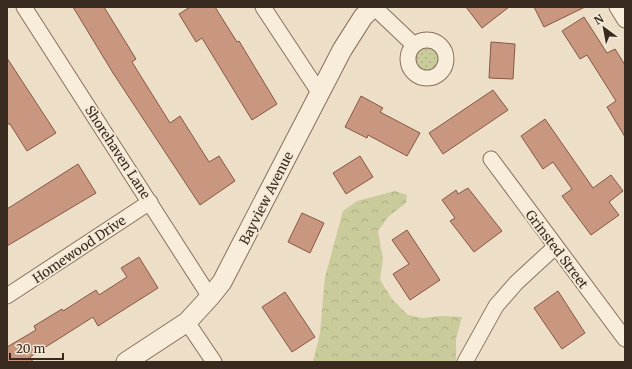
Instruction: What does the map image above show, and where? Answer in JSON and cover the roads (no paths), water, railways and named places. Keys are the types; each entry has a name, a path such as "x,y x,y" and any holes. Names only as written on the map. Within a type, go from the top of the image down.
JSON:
{"street":[{"name":"Shorehaven Lane","path":"24,7 210,297"},
{"path":"264,7 320,92"},
{"path":"373,7 414,45"},
{"name":"Bayview Avenue","path":"126,362 187,322 210,297 232,265 320,92 354,29 373,7"},
{"path":"616,7 625,20"},
{"name":"Grinsted Street","path":"491,159 555,247 625,339"},
{"name":"Homewood Drive","path":"7,296 150,202"},
{"path":"465,362 496,306 516,283 555,247"},
{"path":"187,322 214,362"}]}
